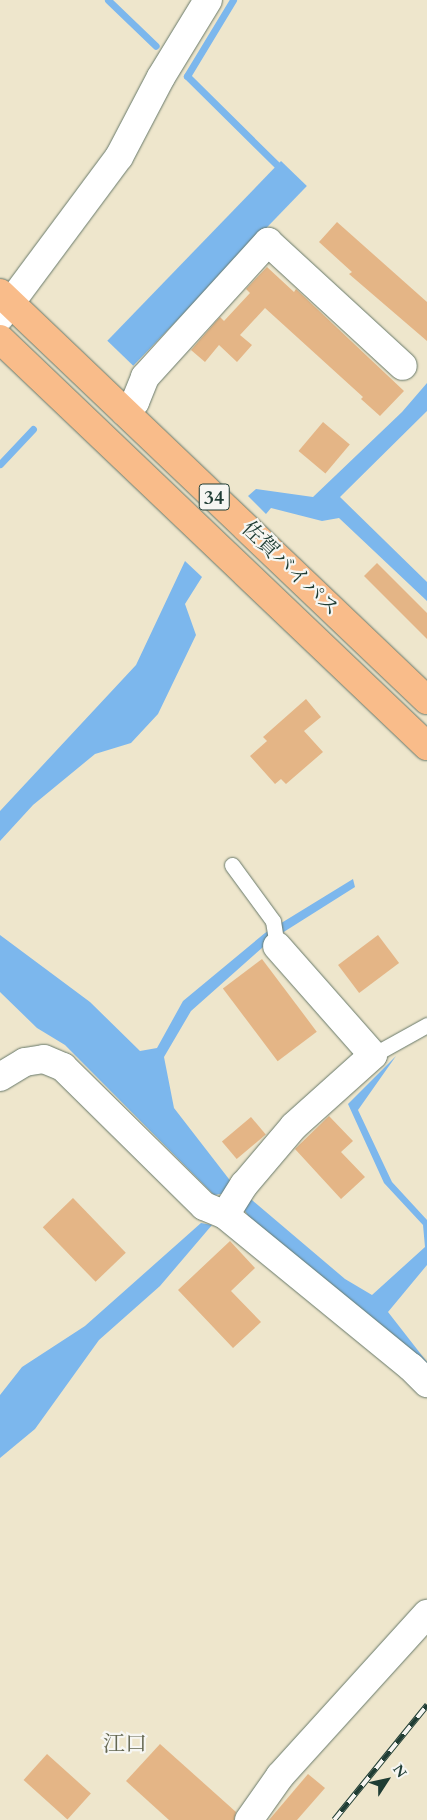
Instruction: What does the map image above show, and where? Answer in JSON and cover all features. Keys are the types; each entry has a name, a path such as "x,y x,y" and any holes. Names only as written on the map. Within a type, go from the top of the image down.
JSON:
{"highway":[{"name":"佐賀バイパス","path":"4,305 125,412 427,700"},
{"name":"佐賀バイパス","path":"0,339 427,746"}],"street":[{"path":"4,305 119,157 161,77 208,0"},
{"path":"125,412 135,402 145,377 268,242 403,366"},
{"path":"224,1205 294,1126 373,1055 275,933"},
{"path":"0,1077 25,1062 44,1059 63,1067 411,1367 427,1383"},
{"path":"249,1820 280,1776 427,1614"}],"lane":[{"path":"232,865 275,933"},
{"path":"373,1055 427,1025"}],"water":[{"path":"281,161 307,186 133,366 107,341"},
{"path":"427,383 427,411 340,497 427,582 427,601 339,518 322,521 271,508 266,514 248,496 256,489 313,497 402,412"},
{"path":"185,561 202,577 185,604 196,635 158,714 131,743 95,754 33,805 0,841 0,811 136,665"},
{"path":"353,879 355,887 271,940 191,1011 164,1057 174,1108 232,1183 345,1279 372,1295 425,1247 423,1225 384,1183 348,1104 396,1056 358,1110 392,1182 427,1220 427,1265 388,1312 427,1362 427,1372 256,1230 240,1202 228,1193 214,1195 65,1045 37,1028 0,992 0,935 90,1002 140,1051 157,1048 183,1001 265,933"},
{"path":"201,1223 212,1225 160,1286 99,1340 35,1429 0,1458 0,1395 22,1367 85,1326"}],"building":[{"path":"337,222 427,302 427,341 349,274 352,272 319,242"},
{"path":"267,267 294,292 296,289 404,391 380,416 361,399 363,397 265,308 240,335 252,345 237,362 219,345 205,362 191,350 220,317 224,321 250,293 246,289"},
{"path":"323,422 350,444 325,474 299,451"},
{"path":"377,563 427,613 427,639 364,576"},
{"path":"306,699 321,717 304,731 323,752 286,784 281,779 275,784 250,756 267,741 263,737"},
{"path":"378,935 399,963 359,993 338,965"},
{"path":"262,959 317,1032 278,1061 223,988"},
{"path":"329,1116 353,1141 341,1152 365,1177 341,1199 295,1149"},
{"path":"251,1117 266,1135 237,1159 222,1141"},
{"path":"73,1198 126,1253 96,1282 43,1227"},
{"path":"230,1241 255,1268 231,1291 261,1322 233,1348 178,1290"},
{"path":"160,1744 236,1812 234,1820 169,1820 126,1781"},
{"path":"47,1754 91,1793 67,1819 24,1780"},
{"path":"308,1774 325,1788 297,1820 269,1820"}],"waterway":[{"path":"108,0 156,46"},
{"path":"233,0 187,76 277,165"},
{"path":"0,464 33,429"}],"railway":[{"path":"334,1820 427,1705"}],"district":[{"name":"江口","path":"125,1745"}]}
